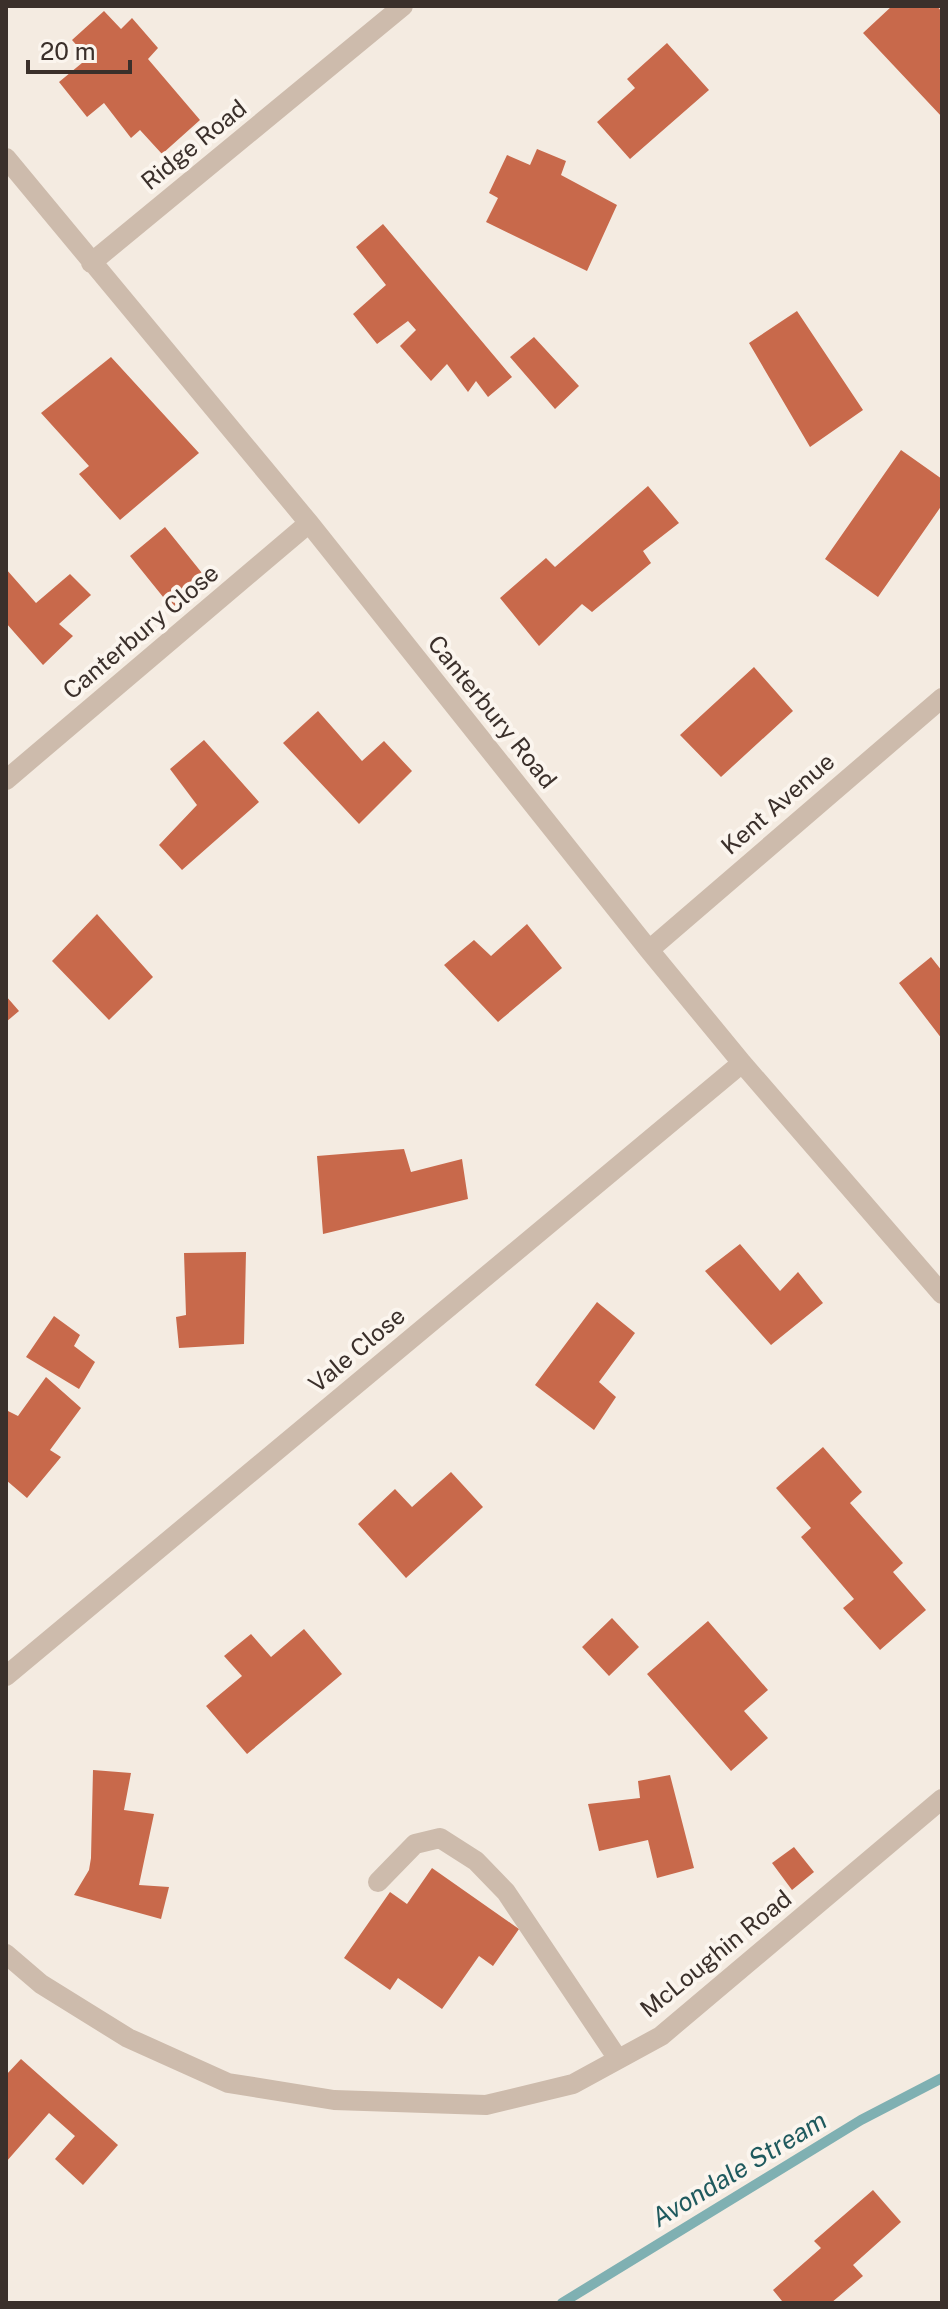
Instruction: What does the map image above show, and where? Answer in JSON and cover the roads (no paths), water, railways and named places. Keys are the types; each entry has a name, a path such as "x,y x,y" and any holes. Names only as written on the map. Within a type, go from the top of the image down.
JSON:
{"street":[{"name":"Ridge Road","path":"91,263 403,6"},
{"name":"Canterbury Road","path":"6,158 309,523 742,1063 942,1294"},
{"name":"Canterbury Close","path":"6,780 309,523"},
{"name":"Kent Avenue","path":"649,950 942,698"},
{"name":"Vale Close","path":"6,1676 742,1063"},
{"name":"McLoughin Road","path":"6,1954 41,1984 128,2038 228,2083 334,2100 486,2105 573,2084 661,2036 942,1799"},
{"path":"378,1882 415,1844 440,1838 476,1861 506,1892 618,2059"}],"waterway":[{"name":"Avondale Stream","path":"562,2303 861,2120 942,2078"}]}
